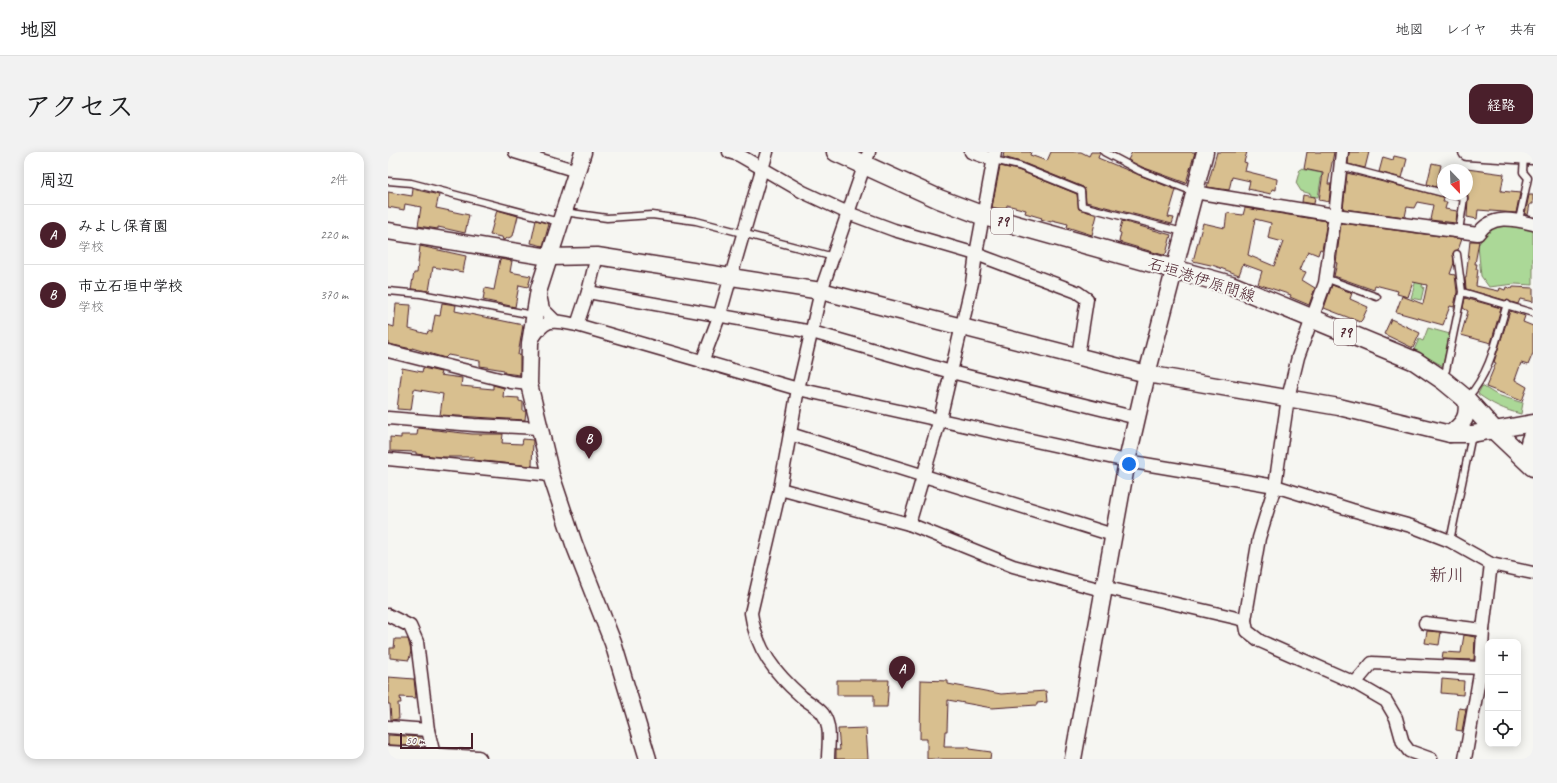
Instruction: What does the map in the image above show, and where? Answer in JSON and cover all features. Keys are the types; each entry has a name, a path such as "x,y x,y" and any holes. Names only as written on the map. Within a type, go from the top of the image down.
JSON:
{"main road":[{"name":"石垣港伊原間線","path":"836,152 867,158 939,198 984,216 1175,268 1231,285 1414,361 1440,378 1466,399 1494,430 1533,467"}],"street":[{"path":"515,152 577,171"},
{"path":"583,152 539,289 533,315 530,343 529,384 538,428 551,475 574,544 613,643 648,759"},
{"path":"729,152 739,154 803,192 848,213 894,230 976,254 1077,292 1087,299 1078,356"},
{"path":"702,362 720,314 730,275 767,152"},
{"path":"909,524 940,419 972,283 994,156 971,152"},
{"path":"1073,759 1127,461 1147,374 1205,152"},
{"path":"1342,152 1335,215 1325,278 1298,357 1288,398 1275,486 1260,538 1245,620 1247,631 1260,641 1355,683 1386,701 1396,718 1404,743 1409,751 1431,759"},
{"path":"1474,152 1528,156"},
{"path":"828,759 828,725 823,713 782,679 764,655 753,632 750,613 780,489 798,389 821,291 867,158"},
{"path":"1194,192 1335,215 1478,234 1491,222 1500,218 1519,220 1533,224"},
{"path":"388,231 549,257 596,256 730,275 821,291 1147,374 1339,407 1450,434 1472,434 1533,423"},
{"path":"577,325 588,292 596,256"},
{"path":"539,289 543,309 555,321"},
{"path":"588,292 720,314 812,332 951,372 1137,418"},
{"path":"530,343 540,326 555,321 577,325 798,389 1127,461 1275,486 1352,510 1411,526 1450,541 1491,564 1533,573"},
{"path":"388,351 511,382 529,384"},
{"path":"1450,434 1462,424 1466,416 1468,410 1466,399"},
{"path":"388,418 474,425 538,428"},
{"path":"1533,433 1529,439 1528,446 1528,456 1533,467"},
{"path":"790,434 1113,535"},
{"path":"388,459 551,475"},
{"path":"780,489 909,524 1013,566 1245,620"},
{"path":"1464,759 1481,668 1483,630 1491,564"},
{"path":"388,615 410,626 417,642 428,730 435,758"},
{"path":"1425,623 1483,630"},
{"path":"1355,683 1372,663 1481,668"},
{"path":"388,727 428,730"},
{"path":"388,754 435,758 478,759"}],"lane":[{"path":"1104,152 1140,171 1194,192"},
{"path":"994,156 1081,191 1082,206 1184,232"},
{"path":"1519,220 1528,178 1523,172 1528,156"},
{"path":"1340,166 1437,191"},
{"path":"388,180 412,183 561,217 606,218 652,215 696,221 834,257"},
{"path":"1458,231 1464,200"},
{"path":"1440,378 1446,370 1462,292 1457,254"},
{"path":"1325,278 1377,296"},
{"path":"388,291 421,294 533,315"},
{"path":"1462,292 1507,304 1533,313"},
{"path":"1466,399 1481,382 1488,366 1507,304"},
{"path":"1450,541 1472,434"}],"green space":[{"path":"1300,169 1322,173 1318,197 1310,196 1311,194 1301,191 1296,183"},
{"path":"1505,224 1533,230 1533,285 1515,284 1489,287 1481,276 1478,245 1488,231 1495,225"},
{"path":"1416,280 1423,282 1422,287 1424,287 1421,300 1411,298"},
{"path":"1428,328 1450,334 1443,366 1414,350 1419,339 1423,341"},
{"path":"1482,386 1497,395 1523,403 1521,414 1498,406 1478,394"}],"building":[{"path":"1004,152 1031,152 1030,155 1047,161 1051,152 1081,152 1089,156 1091,152 1100,152 1098,158 1176,190 1168,217 1174,218 1172,224 1086,202 1083,187 1021,162 1003,157"},
{"path":"1132,152 1195,152 1186,183 1142,167 1128,160"},
{"path":"1217,152 1247,152 1244,162 1247,163 1245,171 1277,179 1276,190 1272,189 1271,194 1248,189 1250,181 1232,177 1229,190 1207,187"},
{"path":"1307,152 1334,152 1328,184 1331,184 1329,202 1319,200 1323,173 1304,169"},
{"path":"1349,152 1369,152 1365,168 1348,164"},
{"path":"1394,156 1407,159 1402,178 1379,172 1383,157 1393,160"},
{"path":"1432,163 1437,164 1436,187 1427,184"},
{"path":"1000,166 1018,170 1077,194 1079,209 1097,215 1092,235 1067,227 1068,224 1052,220 1051,222 1025,213 1026,210 1007,205 1006,211 992,207"},
{"path":"1473,170 1504,174 1501,191 1520,193 1516,213 1478,210 1477,219 1467,217 1468,200 1473,200"},
{"path":"1347,173 1437,195 1437,200 1443,200 1443,202 1447,202 1445,209 1457,211 1456,223 1430,220 1433,205 1417,202 1414,208 1407,207 1405,217 1343,209"},
{"path":"413,189 439,195 436,208 469,215 465,233 438,227 438,229 418,226 421,207 405,204 404,210 388,207 388,192 412,196"},
{"path":"1303,195 1315,197 1314,204 1302,202"},
{"path":"1529,195 1533,195 1533,204 1530,204 1528,215 1525,214"},
{"path":"1245,208 1327,221 1322,250 1320,249 1318,255 1308,251 1300,270 1306,272 1302,280 1315,288 1309,305 1290,297 1291,295 1258,284 1262,271 1243,264 1239,275 1215,266 1193,261 1203,223 1225,228 1227,213 1243,215","holes":["1255,219 1271,223 1268,238 1283,242 1274,266 1248,255"]},
{"path":"497,210 518,216 513,236 503,240 502,237 490,235"},
{"path":"536,220 549,224 543,246 531,243"},
{"path":"1122,221 1171,235 1166,254 1163,255 1119,242 1121,233 1119,232"},
{"path":"1341,223 1462,239 1458,250 1453,253 1454,263 1450,274 1455,275 1457,292 1454,307 1450,306 1443,325 1396,312 1402,296 1423,304 1427,285 1413,282 1408,297 1397,294 1398,291 1375,285 1374,290 1334,276 1337,263"},
{"path":"1470,241 1479,241 1475,264 1477,264 1476,269 1478,269 1476,286 1499,291 1500,288 1505,290 1506,287 1512,289 1513,287 1533,288 1533,302 1520,299 1518,304 1466,289 1465,278"},
{"path":"420,246 466,256 463,272 433,267 429,291 411,289 414,273 417,273"},
{"path":"500,259 512,261 510,272 531,276 528,287 519,285 515,307 483,300 485,288 494,290"},
{"path":"1332,285 1352,293 1350,299 1368,307 1360,322 1324,308"},
{"path":"1465,298 1501,308 1491,343 1461,335 1468,311 1463,308"},
{"path":"442,303 456,305 455,311 523,325 518,355 520,355 520,375 504,373 504,370 480,366 480,361 448,355 445,358 412,348 388,344 388,325 394,327 396,304 411,305 409,329 427,334 428,331 432,332 435,315 440,316"},
{"path":"1510,311 1525,316 1523,322 1533,326 1533,353 1528,365 1521,363 1515,380 1527,387 1522,401 1486,387 1496,363 1494,362"},
{"path":"1391,319 1420,333 1413,348 1384,334"},
{"path":"402,368 422,372 423,368 441,372 440,375 462,378 461,386 493,389 493,385 504,388 503,397 519,398 519,401 523,402 523,411 526,411 525,420 440,415 443,394 414,389 411,410 397,409"},
{"path":"418,428 472,434 503,434 502,443 522,444 523,439 533,440 532,466 473,460 474,457 440,457 416,454 416,452 390,451 390,437 401,438 401,435 417,435"},
{"path":"1427,631 1441,632 1439,645 1425,643"},
{"path":"1464,635 1475,637 1474,660 1442,659 1443,652 1461,653"},
{"path":"395,639 408,639 411,651 409,660 390,658 390,648 394,648"},
{"path":"388,677 414,679 416,698 400,697 401,703 398,703 399,719 391,720 390,704 388,704"},
{"path":"1442,679 1464,681 1463,695 1441,693"},
{"path":"837,680 889,680 887,707 874,707 874,695 837,695"},
{"path":"921,680 948,681 948,684 1001,694 1046,691 1047,702 1037,703 1037,705 992,708 948,700 947,731 945,731 944,747 969,747 969,749 991,752 990,759 927,759 927,739 920,739"},
{"path":"1459,708 1466,709 1462,731 1456,730"},
{"path":"866,728 868,759 836,759 836,750 840,750 838,729"},
{"path":"388,735 421,737 420,746 388,745"}],"place":[{"name":"市立石垣中学校","path":"589,459"},
{"name":"みよし保育園","path":"902,689"}],"district":[{"name":"新川","path":"1447,575"}]}
